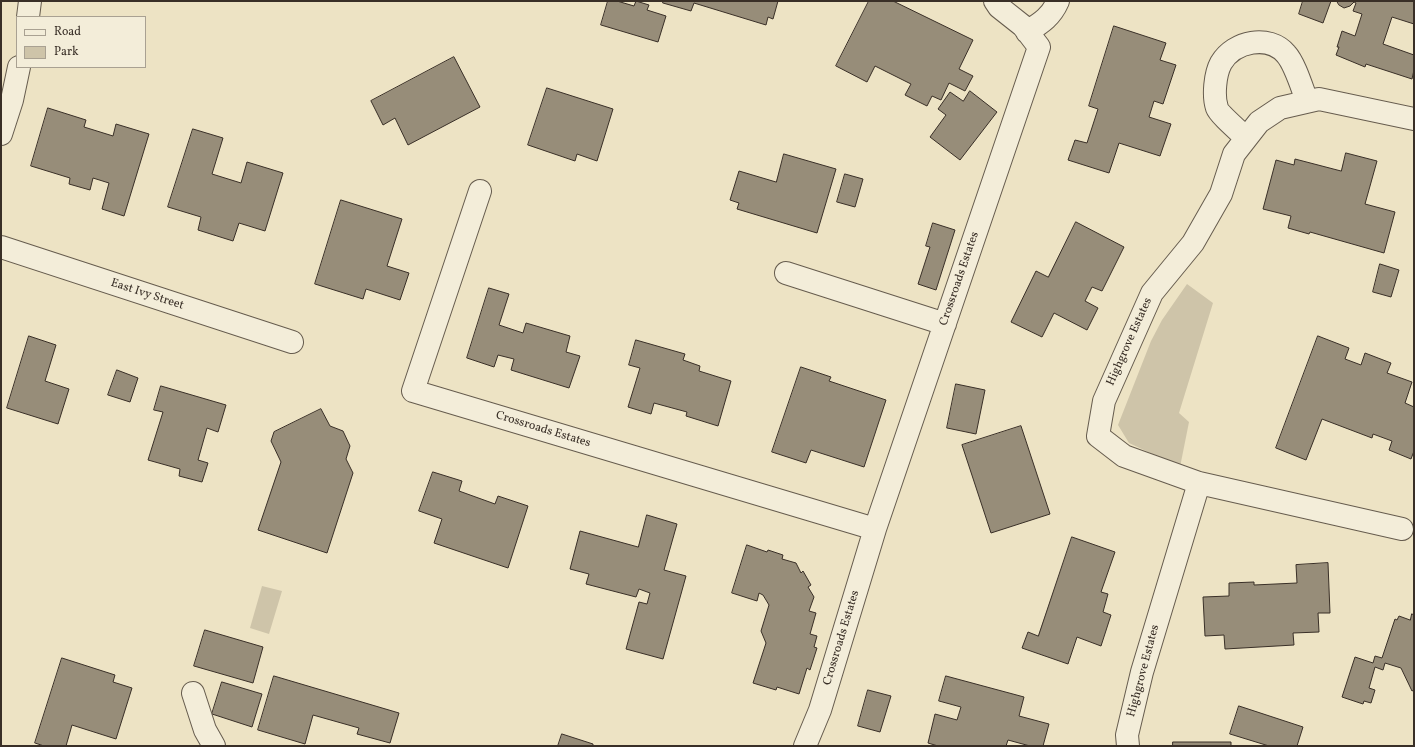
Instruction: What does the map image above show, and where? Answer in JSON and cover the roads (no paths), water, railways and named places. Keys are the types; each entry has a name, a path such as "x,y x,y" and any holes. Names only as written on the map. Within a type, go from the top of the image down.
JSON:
{"street":[{"path":"28,16 30,1"},
{"name":"Crossroads Estates","path":"805,746 820,710 875,529 1039,47 1023,26 995,1"},
{"path":"1027,32 1043,22 1054,11 1058,1"},
{"path":"1246,138 1217,109 1215,94 1216,79 1221,63 1232,51 1252,42 1273,44 1287,54 1296,71 1307,101"},
{"path":"1,134 12,100 19,68"},
{"name":"Highgrove Estates","path":"1402,529 1199,483 1124,456 1098,436 1104,401 1152,293 1193,243 1221,194 1234,154 1260,122 1280,108 1319,99 1414,119"},
{"name":"Crossroads Estates","path":"480,191 413,391 875,529"},
{"name":"East Ivy Street","path":"1,247 292,342"},
{"path":"786,273 945,324"},
{"name":"Highgrove Estates","path":"1128,746 1127,735 1142,672 1199,483"},
{"path":"192,693 205,730 214,746"}]}
